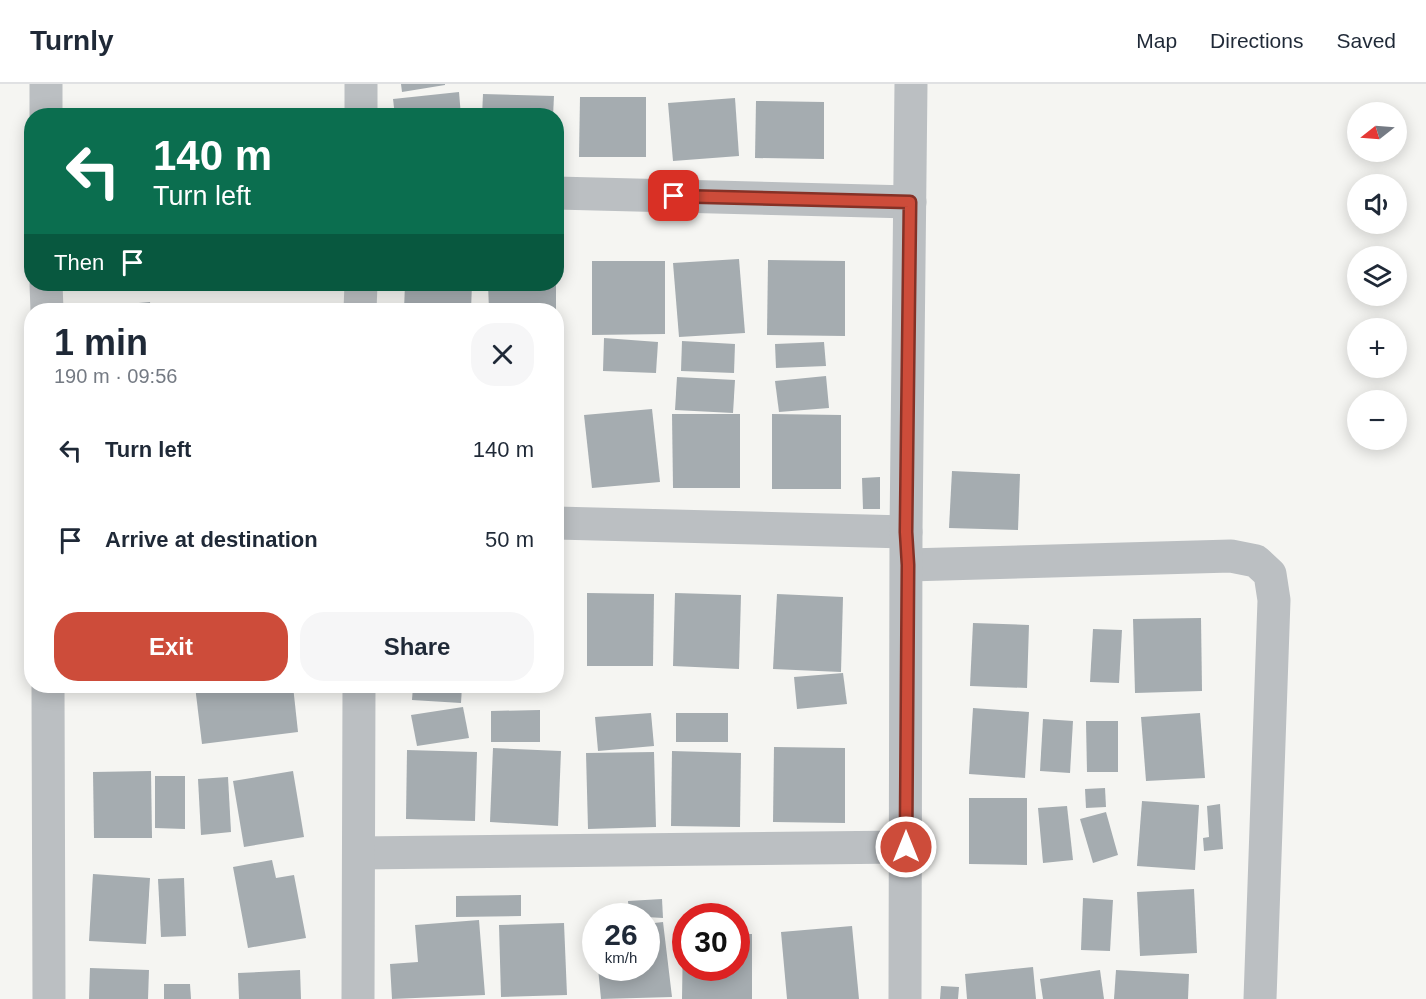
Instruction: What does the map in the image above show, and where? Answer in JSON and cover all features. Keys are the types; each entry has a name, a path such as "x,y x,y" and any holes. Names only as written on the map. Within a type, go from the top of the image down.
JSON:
{"street":[{"path":"46,108 46,84 51,84"},
{"path":"361,84 361,108"},
{"path":"905,999 908,565 906,532 911,84"},
{"path":"564,193 910,202"},
{"path":"564,523 906,532"},
{"path":"908,565 1231,556 1256,561 1270,574 1274,600 1260,999"},
{"path":"48,693 49,999"},
{"path":"358,999 360,693"},
{"path":"359,853 906,847"}],"building":[{"path":"401,84 445,84 445,85 402,92"},
{"path":"459,92 460,108 394,108 393,99"},
{"path":"483,94 554,96 553,108 482,108"},
{"path":"580,97 646,97 646,157 579,157"},
{"path":"735,98 739,156 673,161 668,103"},
{"path":"756,101 824,102 824,159 755,158"},
{"path":"739,259 745,333 679,337 673,263"},
{"path":"768,260 845,261 845,336 767,335"},
{"path":"592,261 665,261 665,334 592,335"},
{"path":"405,291 472,291 471,303 404,303"},
{"path":"488,291 556,291 556,303 489,303"},
{"path":"604,338 658,342 656,373 603,371"},
{"path":"682,341 735,344 734,373 681,371"},
{"path":"824,342 826,366 776,368 775,344"},
{"path":"826,376 829,408 779,412 775,381"},
{"path":"677,377 735,380 733,413 675,410"},
{"path":"652,409 660,482 592,488 584,415"},
{"path":"672,414 740,414 740,488 673,488"},
{"path":"772,414 841,415 841,489 772,489"},
{"path":"952,471 1020,474 1018,530 949,528"},
{"path":"880,477 880,509 863,509 862,478"},
{"path":"587,593 654,594 653,666 587,666"},
{"path":"675,593 741,595 739,669 673,666"},
{"path":"777,594 843,597 841,672 773,669"},
{"path":"1201,618 1202,691 1135,693 1133,619"},
{"path":"973,623 1029,625 1027,688 970,686"},
{"path":"1093,629 1122,630 1119,683 1090,682"},
{"path":"843,673 847,704 797,709 794,677"},
{"path":"196,693 294,693 298,732 202,744"},
{"path":"412,693 462,693 461,703 412,700"},
{"path":"463,707 469,738 417,746 411,715"},
{"path":"973,708 1029,712 1025,778 969,774"},
{"path":"540,710 540,742 491,742 491,711"},
{"path":"651,713 654,746 598,751 595,717"},
{"path":"676,713 728,713 728,742 676,742"},
{"path":"1200,713 1205,778 1146,781 1141,717"},
{"path":"1043,719 1073,721 1070,773 1040,771"},
{"path":"1086,721 1118,721 1118,772 1087,772"},
{"path":"774,747 845,748 845,823 773,822"},
{"path":"493,748 561,751 558,826 490,822"},
{"path":"407,750 477,752 475,821 406,819"},
{"path":"672,751 741,753 740,827 671,826"},
{"path":"654,752 656,827 588,829 586,753"},
{"path":"151,771 152,838 94,838 93,772"},
{"path":"293,771 304,837 244,847 233,781"},
{"path":"155,776 185,776 185,829 155,828"},
{"path":"228,777 231,832 201,835 198,779"},
{"path":"1105,788 1106,807 1086,808 1085,789"},
{"path":"969,798 1027,798 1027,865 969,864"},
{"path":"1142,801 1199,805 1195,870 1137,866"},
{"path":"1220,804 1223,849 1204,851 1203,838 1209,837 1207,806"},
{"path":"1067,806 1073,860 1043,863 1038,808"},
{"path":"1106,812 1118,855 1093,863 1080,819"},
{"path":"272,860 276,878 294,875 306,938 248,948 233,867"},
{"path":"93,874 150,878 146,944 89,941"},
{"path":"184,878 186,936 161,937 158,879"},
{"path":"1194,889 1197,953 1140,956 1137,892"},
{"path":"521,895 521,916 456,917 456,896"},
{"path":"1083,898 1113,900 1110,951 1081,950"},
{"path":"662,899 663,918 660,918 660,903 628,903 628,901"},
{"path":"479,920 485,995 392,999 390,964 418,962 415,925"},
{"path":"660,922 663,922 672,997 601,999 599,981 660,981"},
{"path":"564,923 567,995 501,997 499,925"},
{"path":"852,926 859,999 787,999 781,932"},
{"path":"750,934 752,934 752,999 682,999 682,981 750,981"},
{"path":"1033,967 1036,999 967,999 965,974"},
{"path":"90,968 149,970 148,999 89,999"},
{"path":"300,970 301,999 239,999 238,973"},
{"path":"1100,970 1104,999 1043,999 1040,979"},
{"path":"1116,970 1189,974 1188,999 1114,999"},
{"path":"164,984 190,984 191,999 164,999"},
{"path":"941,986 959,987 958,999 940,999"}],"route":[{"path":"674,196 910,202 906,532 908,565 906,847"}]}
